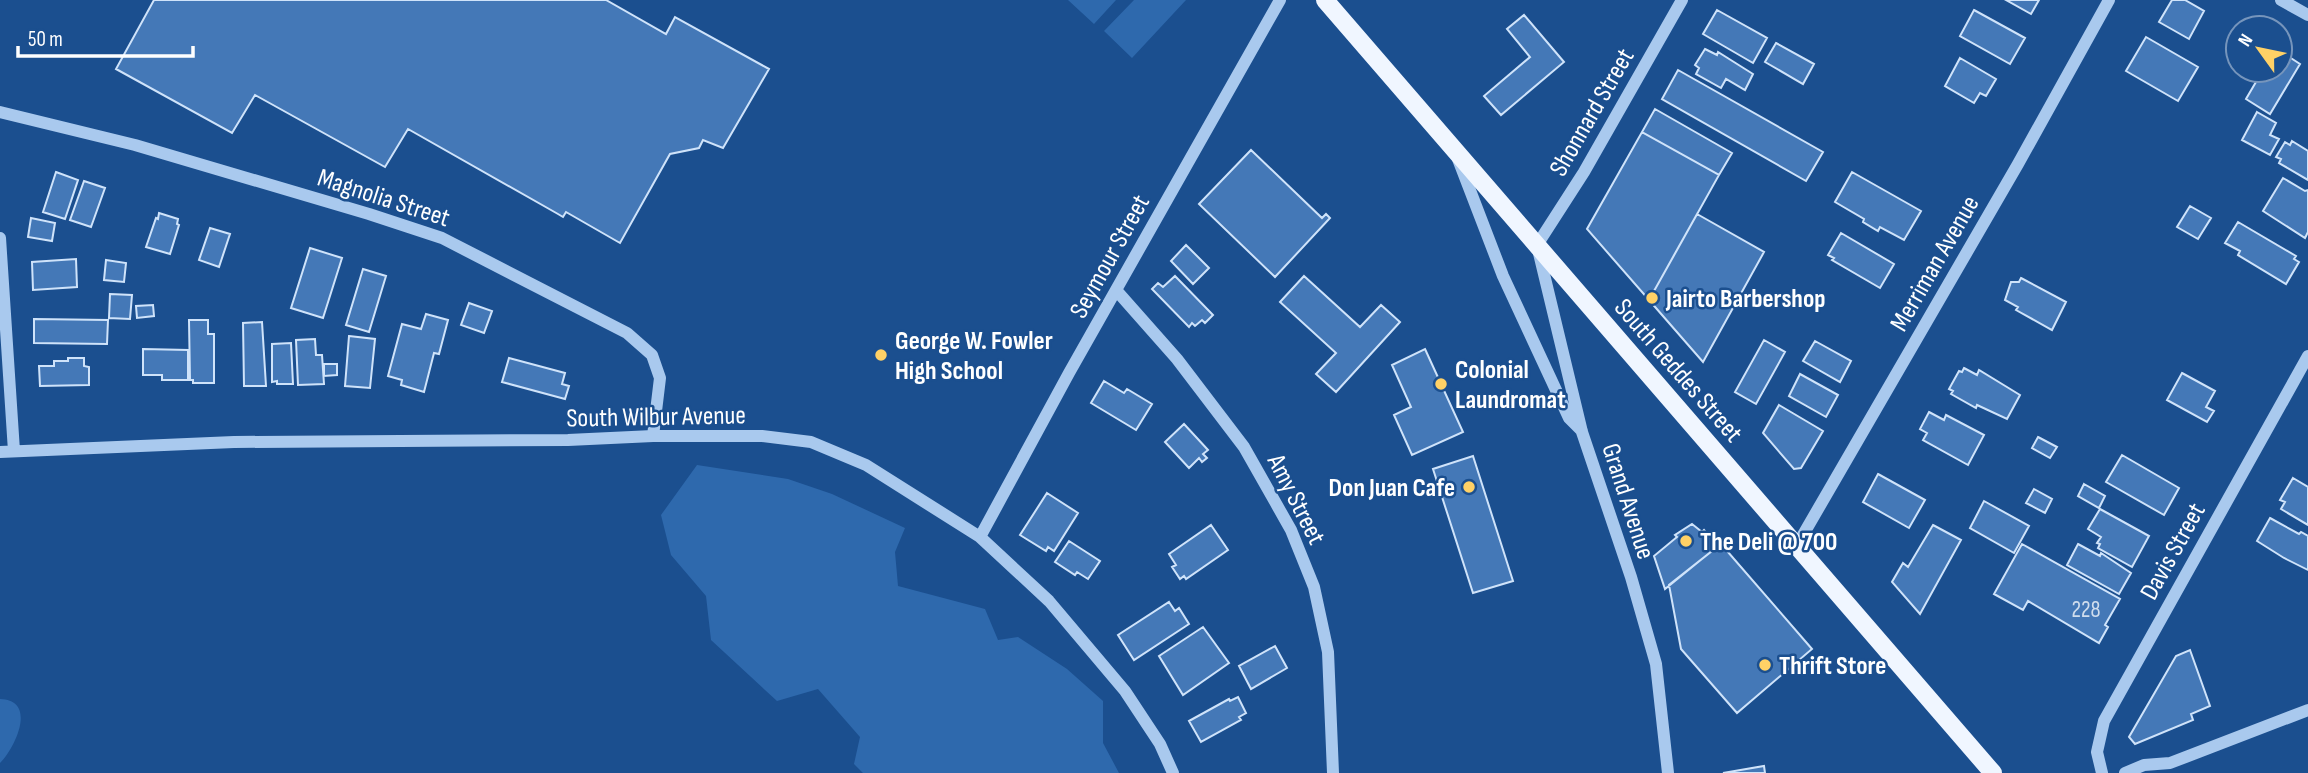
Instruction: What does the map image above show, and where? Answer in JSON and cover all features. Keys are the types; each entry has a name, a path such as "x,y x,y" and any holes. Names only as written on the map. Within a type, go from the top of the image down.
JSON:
{"main road":[{"name":"South Geddes Street","path":"1325,0 1993,773"}],"street":[{"name":"Seymour Street","path":"981,537 1116,290 1280,0"},
{"name":"Shonnard Street","path":"1537,245 1584,172 1682,0"},
{"name":"Merriman Avenue","path":"1797,547 2018,164 2109,0"},
{"path":"2281,0 2308,15"},
{"name":"Magnolia Street","path":"0,112 135,145 442,238 627,333 652,355 660,378 653,436"},
{"path":"1455,152 1503,276 1569,418 1582,432"},
{"path":"0,238 14,451"},
{"name":"Grand Avenue","path":"1537,245 1582,432 1631,577 1656,664 1668,773"},
{"name":"Amy Street","path":"1116,290 1177,359 1244,447 1291,530 1314,587 1328,652 1333,773"},
{"name":"Davis Street","path":"2102,773 2097,752 2104,721 2308,356"},
{"name":"South Wilbur Avenue","path":"0,452 234,442 568,440 653,436 762,436 811,442 866,466 981,537 1049,601 1125,691 1160,744 1173,773"},
{"path":"2125,773 2144,765 2170,763 2308,710"},
{"path":"2158,773 2170,763"}],"shaded area":[{"path":"1068,0 1116,0 1094,24"},
{"path":"1134,0 1186,0 1132,58 1104,31"},
{"path":"697,465 788,479 832,494 905,528 895,552 898,586 985,609 998,640 1018,637 1067,669 1103,701 1103,743 1119,773 863,773 854,764 860,737 818,689 777,701 711,640 706,596 671,555 661,515"},
{"path":"0,699 12,701 21,716 17,736 0,763"}],"building":[{"path":"154,0 606,0 666,34 675,17 769,69 723,148 703,140 699,148 670,154 620,243 566,212 563,217 408,129 385,167 255,95 232,133 116,69"},
{"path":"2006,0 2039,0 2031,14"},
{"path":"2172,0 2185,0 2204,11 2189,39 2159,22"},
{"path":"1717,10 1767,38 1753,63 1703,34"},
{"path":"1974,10 2025,38 2010,64 1960,36"},
{"path":"1524,15 1564,62 1501,115 1484,96 1530,57 1507,29"},
{"path":"2146,37 2198,67 2178,101 2126,71"},
{"path":"1776,43 1814,64 1803,84 1765,62"},
{"path":"1705,49 1717,55 1718,52 1753,74 1745,90 1726,79 1721,88 1696,74 1699,68 1695,65"},
{"path":"1960,58 1996,79 1986,96 1980,93 1974,103 1945,86"},
{"path":"2294,60 2300,64 2294,74"},
{"path":"1678,70 1823,152 1806,181 1662,99"},
{"path":"2255,84 2288,84 2270,114 2246,99"},
{"path":"1655,109 1732,153 1719,175 1642,132"},
{"path":"2257,112 2276,123 2270,135 2279,139 2270,155 2242,140"},
{"path":"1642,132 1719,175 1649,300 1587,229"},
{"path":"2292,141 2308,151 2308,180 2279,163 2281,159 2276,157 2285,142 2290,145"},
{"path":"1251,150 1322,218 1326,214 1330,218 1275,277 1199,204"},
{"path":"56,172 78,180 65,219 43,212"},
{"path":"1852,172 1921,211 1904,240 1880,227 1878,231 1863,222 1864,219 1835,202"},
{"path":"2283,178 2305,191 2308,190 2308,232 2305,238 2263,211"},
{"path":"84,181 105,188 91,227 70,220"},
{"path":"2190,206 2211,218 2198,239 2177,227"},
{"path":"159,213 178,219 179,225 170,254 146,247"},
{"path":"1697,214 1764,252 1703,362 1649,300"},
{"path":"31,218 55,223 52,241 28,237"},
{"path":"2238,222 2296,256 2294,259 2299,262 2286,284 2238,255 2240,251 2225,243"},
{"path":"210,228 230,234 219,267 199,260"},
{"path":"1841,233 1894,264 1880,288 1828,255"},
{"path":"1186,245 1209,268 1193,284 1171,261"},
{"path":"310,248 342,258 323,318 291,308"},
{"path":"76,259 77,287 33,290 32,262"},
{"path":"106,260 126,263 124,282 104,280"},
{"path":"363,269 386,276 369,332 346,325"},
{"path":"1175,276 1213,315 1205,323 1202,320 1189,327 1152,289 1158,283 1163,287"},
{"path":"1304,276 1360,327 1381,305 1400,322 1336,392 1316,374 1336,353 1280,302"},
{"path":"2021,278 2066,302 2052,330 2016,310 2018,307 2005,300 2011,282 2019,282"},
{"path":"110,294 132,295 130,319 109,318"},
{"path":"469,303 492,311 484,333 461,325"},
{"path":"153,305 154,316 137,318 136,306"},
{"path":"426,314 448,320 439,354 434,353 424,392 401,385 402,380 388,376 402,324 421,329"},
{"path":"34,319 108,320 107,344 34,343"},
{"path":"189,320 208,320 208,334 214,334 214,383 193,383 193,380 190,380"},
{"path":"262,322 266,386 244,386 243,323"},
{"path":"349,336 375,339 370,388 345,386"},
{"path":"315,339 316,355 322,355 324,384 298,385 296,340"},
{"path":"1764,340 1785,352 1756,404 1735,392"},
{"path":"1815,341 1851,361 1840,382 1803,361"},
{"path":"291,343 293,384 272,382 272,344"},
{"path":"143,349 188,350 188,380 162,380 162,375 143,375"},
{"path":"1425,349 1463,432 1412,455 1394,415 1411,407 1392,365"},
{"path":"68,358 84,358 84,366 89,367 89,385 40,386 39,366 54,366 54,361 68,361"},
{"path":"509,358 565,373 562,384 569,386 565,399 502,382"},
{"path":"324,364 337,364 337,375 324,376"},
{"path":"1964,368 1977,375 1979,370 2020,395 2007,419 1977,405 1976,408 1951,394 1953,391 1949,389 1959,371 1962,372"},
{"path":"2182,373 2215,391 2206,407 2214,411 2207,422 2167,400"},
{"path":"1800,374 1838,395 1826,417 1789,396"},
{"path":"1104,381 1124,393 1127,389 1152,404 1136,430 1091,403"},
{"path":"1779,405 1823,431 1801,468 1794,469 1763,433"},
{"path":"1929,412 1944,420 1946,415 1984,435 1968,465 1923,440 1927,433 1920,429"},
{"path":"1184,424 1208,450 1203,454 1207,458 1202,462 1199,458 1189,468 1165,442"},
{"path":"2038,437 2057,447 2050,458 2032,448"},
{"path":"2122,455 2179,488 2164,515 2106,482"},
{"path":"1473,456 1513,581 1473,593 1433,469"},
{"path":"1878,474 1925,500 1909,528 1863,502"},
{"path":"2293,478 2308,487 2308,525 2281,509 2285,502 2280,500"},
{"path":"2084,484 2105,496 2099,508 2078,496"},
{"path":"2034,489 2052,499 2045,513 2026,503"},
{"path":"1047,493 1078,513 1054,551 1048,547 1046,551 1020,535"},
{"path":"1984,501 2029,526 2014,553 1970,528"},
{"path":"2100,509 2149,536 2132,567 2098,548 2100,544 2097,543 2101,537 2088,529"},
{"path":"2270,518 2308,536 2308,570 2257,541"},
{"path":"1692,524 1702,532 1704,530 1718,546 1665,589 1654,556 1677,537 1675,535"},
{"path":"1211,525 1228,550 1186,579 1184,576 1180,579 1172,567 1176,565 1169,554"},
{"path":"1933,525 1961,540 1920,614 1892,582 1903,563 1908,567"},
{"path":"1069,541 1100,561 1088,579 1077,572 1075,575 1055,562"},
{"path":"1721,544 1812,649 1737,713 1681,649 1669,585"},
{"path":"2022,544 2120,599 2105,625 2108,627 2099,643 2028,601 2023,610 1994,594"},
{"path":"2078,544 2100,556 2101,553 2131,573 2119,594 2067,565"},
{"path":"1169,602 1175,611 1179,608 1189,624 1134,660 1118,635"},
{"path":"1203,627 1229,663 1183,695 1159,656"},
{"path":"1275,646 1287,668 1251,689 1239,666"},
{"path":"2190,650 2210,706 2191,714 2193,720 2135,744 2129,737 2176,656"},
{"path":"1238,697 1246,713 1239,717 1241,720 1201,742 1189,721 1229,699 1230,701"},
{"path":"1764,766 1765,773 1723,773"}],"place":[{"name":"Jairto Barbershop","path":"1652,298"},
{"name":"George W. Fowler High School","path":"881,355"},
{"name":"Colonial Laundromat","path":"1441,384"},
{"name":"Don Juan Cafe","path":"1469,487"},
{"name":"The Deli @ 700","path":"1686,541"},
{"name":"Thrift Store","path":"1765,665"}]}
